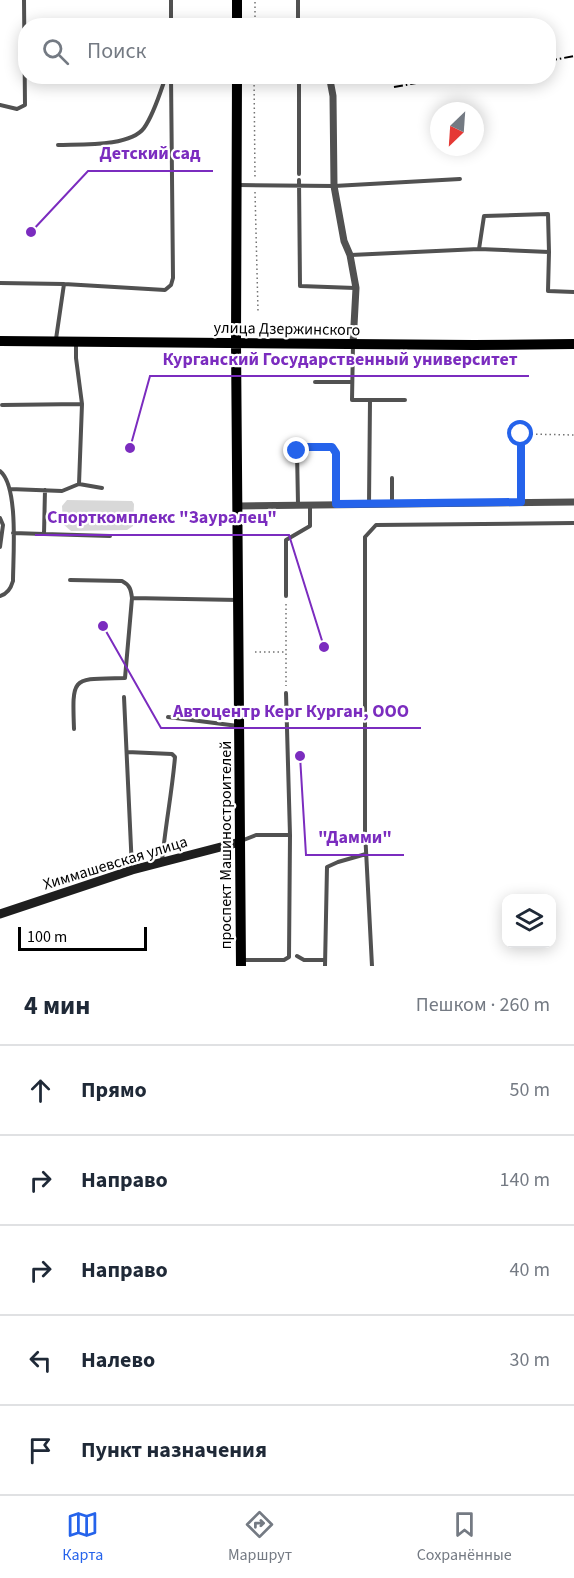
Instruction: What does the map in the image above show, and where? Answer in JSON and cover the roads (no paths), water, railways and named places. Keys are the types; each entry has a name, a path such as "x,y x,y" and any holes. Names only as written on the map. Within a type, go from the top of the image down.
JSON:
{"main road":[{"path":"237,0 237,18"},
{"name":"проспект Машиностроителей","path":"237,84 236,342 241,963"},
{"name":"улица Дзержинского","path":"0,341 574,344"}],"street":[{"path":"329,84 333,96 334,186 344,241 350,255 356,288 353,344"},
{"path":"238,506 574,502"},
{"name":"Химмашевская улица","path":"0,914 132,870 240,842"}],"lane":[{"path":"24,0 24,18"},
{"path":"171,0 171,18"},
{"path":"298,0 298,18"},
{"path":"0,105 17,109 26,105 26,84"},
{"path":"58,145 124,141 135,137 144,129 165,84"},
{"path":"0,283 165,290 171,285 173,267 169,84"},
{"path":"299,84 299,174"},
{"path":"237,185 334,186 460,179"},
{"path":"299,180 300,286 356,288"},
{"path":"479,249 484,216 548,214 548,291 574,292"},
{"path":"350,255 479,249 549,252"},
{"path":"56,340 64,284"},
{"path":"76,341 82,404 79,484"},
{"path":"353,344 352,400 405,400"},
{"path":"315,382 352,382"},
{"path":"369,504 370,400"},
{"path":"2,405 82,404"},
{"path":"521,434 521,502"},
{"path":"297,504 297,451 302,447 332,447 336,453 336,504"},
{"path":"0,471 3,472 10,489 13,533 13,581 5,595 0,596"},
{"path":"392,478 392,503"},
{"path":"10,489 62,491 79,484 102,488"},
{"path":"44,534 45,490"},
{"path":"286,596 286,540 310,526 310,504"},
{"path":"0,518 3,525 0,547"},
{"path":"372,966 366,854 365,537 376,525 574,523"},
{"path":"13,533 110,536"},
{"path":"70,580 122,581 132,590 125,678 86,680 78,684 73,692 74,729"},
{"path":"132,598 238,600"},
{"path":"241,963 284,960 289,957 290,835 286,693"},
{"path":"124,698 132,870"},
{"path":"168,717 239,726"},
{"path":"127,752 172,754 175,758 162,862"},
{"path":"240,842 256,835 290,835"},
{"path":"325,966 327,867 366,854"},
{"path":"297,956 304,960 325,960"}],"railway":[{"path":"556,59 574,56"},
{"path":"394,87 411,84"}],"place":[{"name":"Детский сад","path":"31,232"},
{"name":"Курганский Государственный университет","path":"130,448"},
{"name":"Автоцентр Керг Курган, ООО","path":"103,626"},
{"name":"Спорткомплекс \"Зауралец\"","path":"324,647"},
{"name":"\"Дамми\"","path":"300,756"}]}
